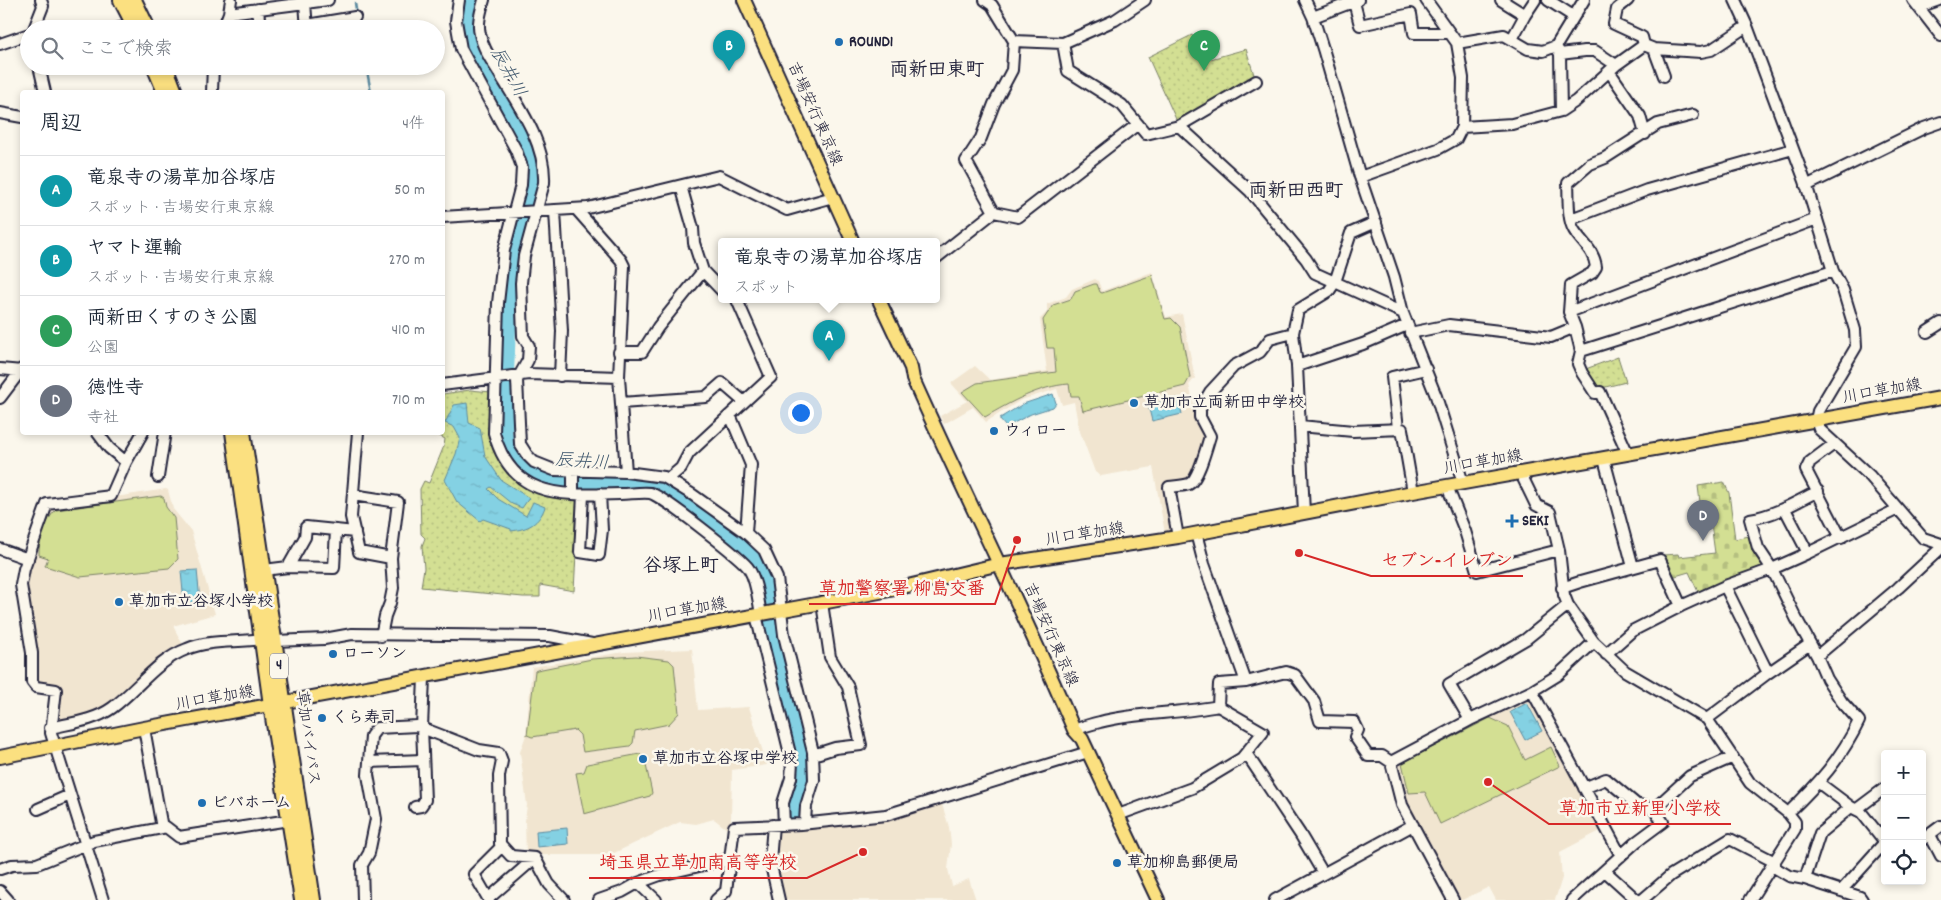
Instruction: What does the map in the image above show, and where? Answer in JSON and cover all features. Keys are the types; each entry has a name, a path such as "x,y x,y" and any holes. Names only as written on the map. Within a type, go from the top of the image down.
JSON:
{"highway":[{"path":"121,0 129,20"},
{"path":"134,0 144,20"},
{"path":"158,75 164,90"},
{"path":"168,75 174,90"},
{"name":"草加バイパス","path":"234,435 313,900"},
{"name":"草加バイパス","path":"243,435 264,570 269,640"},
{"name":"草加バイパス","path":"278,704 289,820 302,900"}],"main road":[{"name":"吉場安行東京線","path":"744,0 851,238"},
{"name":"吉場安行東京線","path":"882,303 948,458 1040,649 1074,730 1082,739 1158,900"},
{"name":"川口草加線","path":"0,757 144,728 895,589 1000,564 1178,537 1413,492 1941,398"}],"street":[{"path":"38,20 43,6 41,0"},
{"path":"226,20 230,0"},
{"path":"229,13 328,0"},
{"path":"460,0 456,22 461,49 516,150 522,167 516,213 504,250 498,303 494,434 504,460 521,479 549,492 651,494 669,505 731,552 749,569 757,591 758,614 792,762 791,778 783,803 784,824"},
{"path":"484,0 479,19 480,34 486,52 526,120 536,140 543,162 544,183 524,256 522,274 523,336 529,346 528,360 517,375 520,444 534,462 546,468 573,472 626,472 668,479 746,533 764,550 777,578 784,635 813,755 814,780 806,806 805,823"},
{"path":"984,0 992,5 1014,41 1012,70 994,104 981,138 966,161 994,212 1018,217 1138,124"},
{"path":"1014,41 1064,43 1115,20 1145,0"},
{"path":"1305,0 1313,17 1360,177 1394,277 1403,313 1426,369 1463,483"},
{"path":"1360,177 1438,150 1456,139 1462,127 1464,78 1457,42 1426,0"},
{"path":"1501,0 1524,15"},
{"path":"1512,40 1524,15 1535,0"},
{"path":"1548,0 1573,16"},
{"path":"1561,111 1558,50 1573,16 1584,0"},
{"path":"1628,0 1617,9 1614,24 1642,37 1644,45"},
{"path":"1735,0 1747,26 1793,149 1833,270 1843,290 1855,330 1856,347 1818,411 1816,420 1819,429 1870,476 1923,538 1941,544"},
{"path":"1939,0 1916,4 1941,36"},
{"path":"1313,17 1356,1 1360,25 1411,14 1414,33 1449,33"},
{"path":"305,3 306,20"},
{"path":"258,9 259,20"},
{"path":"341,20 355,17"},
{"path":"1644,45 1654,49 1701,52 1711,50 1747,26"},
{"path":"1457,42 1504,35 1528,49 1543,51 1595,51 1612,68 1640,116 1645,134"},
{"path":"0,44 20,37"},
{"path":"1064,43 1068,71 1122,106 1146,134 1179,126 1256,81"},
{"path":"1462,127 1512,124 1561,111 1576,101 1612,68 1644,45"},
{"path":"1654,49 1664,76"},
{"path":"42,75 45,90"},
{"path":"212,90 213,75"},
{"path":"0,112 20,117"},
{"path":"1628,454 1600,392 1595,393 1578,364 1581,351 1569,312 1571,284 1592,272 1596,266 1595,258 1574,229 1571,219 1568,183 1590,164 1605,158 1658,124 1693,116"},
{"path":"1806,186 1924,128 1941,122"},
{"path":"1179,126 1250,191 1315,273 1403,313"},
{"path":"1571,219 1647,190 1793,149"},
{"path":"445,217 588,208 719,176 787,210 833,197"},
{"path":"681,186 693,228 694,243 703,271 718,287"},
{"path":"576,209 621,260 624,266 619,377 626,472"},
{"path":"555,211 562,331 560,376"},
{"path":"940,255 994,212"},
{"path":"1569,312 1817,219"},
{"path":"1304,513 1297,366 1293,333 1298,310 1329,291 1335,282 1351,233 1376,222"},
{"path":"1581,351 1833,270"},
{"path":"619,352 642,352 658,327 703,271"},
{"path":"668,479 681,468 689,452 771,377 738,303"},
{"path":"1927,332 1941,324"},
{"path":"1297,366 1409,329 1449,326 1551,337 1575,327"},
{"path":"1178,537 1169,487 1189,484 1193,481 1197,472 1210,436 1200,417 1200,409 1204,400 1234,366 1260,352 1270,339 1293,333"},
{"path":"0,369 20,370"},
{"path":"1398,428 1392,377 1426,369"},
{"path":"0,398 20,373"},
{"path":"445,386 517,375 619,377"},
{"path":"621,403 706,397 722,383 744,402"},
{"path":"730,415 751,465 746,533"},
{"path":"1300,426 1353,431 1402,429 1413,492"},
{"path":"99,435 109,448 126,462"},
{"path":"103,900 54,746 50,728 56,690 36,687 32,682 32,654 21,590 28,559 47,504 111,496 140,435"},
{"path":"158,477 165,435"},
{"path":"358,435 351,517 359,552 391,558"},
{"path":"1834,444 1810,462 1806,470 1841,538"},
{"path":"1604,459 1633,567"},
{"path":"573,472 578,494 580,552 599,555 602,530 600,494"},
{"path":"1521,474 1536,505 1550,512 1559,550 1562,588 1568,605 1594,642 1625,671 1707,718 1750,783 1788,813 1795,822 1795,829 1750,900"},
{"path":"1447,486 1465,531 1477,571 1559,550"},
{"path":"1788,813 1819,783 1850,740 1859,720 1837,695 1827,679 1772,569 1758,548 1750,519 1768,516 1785,509 1818,491"},
{"path":"353,495 398,502 391,558 393,588 390,603 384,616 381,636"},
{"path":"1606,654 1632,631 1681,606 1725,586 1772,569 1808,553 1898,508"},
{"path":"1785,509 1808,553"},
{"path":"288,567 305,538 306,527 355,532"},
{"path":"264,570 288,567 334,568 336,530"},
{"path":"1196,533 1204,564 1246,682"},
{"path":"1817,656 1898,588 1941,548"},
{"path":"0,549 28,559"},
{"path":"1562,588 1660,560 1681,606"},
{"path":"1725,586 1768,673"},
{"path":"813,755 835,748 861,745 848,687 830,657 822,603"},
{"path":"1470,720 1449,684 1526,639 1568,605"},
{"path":"50,728 97,717 112,708 169,658 186,649 214,642 324,639 352,634 381,636 550,636 595,644"},
{"path":"1391,762 1470,720 1532,691 1558,675 1594,642"},
{"path":"1707,718 1810,644"},
{"path":"1218,706 1219,684 1246,682 1286,672 1296,675 1314,701 1320,721 1354,722 1358,730 1355,738 1368,756 1382,756 1391,762 1402,806 1453,900"},
{"path":"414,807 421,806 425,800 422,728 424,677"},
{"path":"1532,691 1621,856"},
{"path":"1074,730 1101,721 1192,711 1218,706 1263,732 1242,758 1192,788 1118,815"},
{"path":"144,728 162,828"},
{"path":"363,900 362,865 369,853 376,819 368,775 371,736 377,728 422,728 479,750 499,753 502,761 499,776 500,844 511,856 535,858"},
{"path":"716,900 726,891 727,887 734,827 805,823 886,815 1088,752"},
{"path":"1246,753 1300,834 1323,873"},
{"path":"1654,810 1690,776 1733,757"},
{"path":"369,762 423,760"},
{"path":"1572,900 1636,842 1662,822 1654,810 1636,804 1606,779 1584,788"},
{"path":"1819,783 1861,812 1883,840"},
{"path":"1805,879 1820,833 1881,791"},
{"path":"38,809 70,796"},
{"path":"0,869 12,865 37,864 94,841 166,827 179,837 289,820"},
{"path":"772,825 770,861 779,900"},
{"path":"1275,900 1413,825"},
{"path":"1941,826 1926,838 1941,856"},
{"path":"1642,900 1671,875 1730,839 1790,876 1860,897 1862,900"},
{"path":"502,846 474,874 488,899 535,858"},
{"path":"1841,891 1881,846"},
{"path":"535,858 549,884 564,900"},
{"path":"598,900 660,876 730,859"},
{"path":"1605,871 1637,900"},
{"path":"638,883 656,900"},
{"path":"727,887 732,893 732,900"},
{"path":"0,891 8,900"}],"shaded area":[{"name":"草加市立両新田中学校","path":"1152,272 1166,317 1182,314 1195,378 1189,385 1197,417 1208,437 1191,479 1166,484 1173,531 1165,533 1153,467 1101,476 1095,472 1079,429 1074,402 1062,405 1057,389 1021,400 986,422 973,407 944,424 940,416 967,401 951,383 975,366 990,380 1047,371 1040,319 1047,312 1047,304 1066,297 1072,289 1095,279 1098,281 1102,291"},
{"name":"草加市立谷塚小学校","path":"168,490 173,509 191,531 215,614 173,626 183,645 110,705 96,713 59,721 56,717 61,689 59,685 36,679 37,653 24,591 28,569 49,509"},
{"name":"草加市立谷塚中学校","path":"692,649 698,710 749,707 767,765 732,770 731,820 727,829 714,819 696,824 680,822 614,853 604,855 526,855 525,821 527,805 520,752 526,735 532,667 624,652"},
{"path":"1530,697 1601,827 1600,831 1560,852 1562,878 1555,900 1496,900 1489,887 1462,900 1456,900 1403,798 1395,765 1466,725"},
{"path":"941,801 949,827 951,844 948,869 952,886 969,879 976,900 783,900 774,860 777,831 873,821 907,813"}],"green space":[{"path":"1192,35 1207,60 1246,49 1256,81 1179,126 1148,57"},
{"path":"1152,275 1165,319 1171,318 1180,327 1190,377 1185,386 1083,411 1079,396 1071,396 1069,384 1058,385 1036,391 985,417 962,392 977,383 1056,372 1054,348 1047,348 1043,320 1053,305 1071,299 1075,291 1094,284 1097,284 1102,293"},
{"path":"1618,357 1626,382 1597,389 1583,370"},
{"path":"470,390 491,392 491,445 504,467 519,484 545,495 579,497 574,591 540,585 540,597 523,597 421,587 424,568 422,546 425,538 421,534 420,489 424,481 429,483 444,446 445,439 438,435 445,435 445,394"},
{"path":"1724,482 1729,493 1735,539 1752,535 1767,567 1699,594 1689,572 1672,577 1663,555 1678,554 1679,557 1715,553 1711,524 1705,524 1702,518 1698,486"},
{"path":"161,496 164,498 166,507 174,518 178,559 169,568 80,577 45,566 48,558 39,555 43,531 56,510"},
{"path":"636,656 669,660 674,665 679,713 669,724 635,731 633,743 630,746 583,752 580,735 575,730 532,737 527,735 535,671 592,659"},
{"path":"1490,718 1508,726 1525,760 1551,747 1560,766 1440,824 1425,792 1409,793 1402,763"},
{"path":"640,754 644,756 652,793 650,796 584,814 576,773 584,772 587,764"}],"water":[{"path":"1053,394 1056,403 1053,407 1031,414 1006,427 1000,420 1000,418 1023,404"},
{"path":"1178,398 1182,414 1152,421 1148,405"},
{"path":"467,403 469,423 480,428 485,456 501,480 529,498 522,508 512,504 491,487 488,489 498,499 526,516 533,502 545,507 540,518 532,525 511,531 511,529 483,519 480,521 457,502 445,480 456,454 460,438 454,427 445,423 454,405"},
{"path":"197,570 200,601 184,603 181,571"},
{"path":"1527,703 1542,731 1525,740 1510,712"},
{"path":"567,828 568,844 537,847 536,831"}],"waterway":[{"name":"辰井川","path":"472,0 468,31 474,53 519,132 529,153 533,175 511,271 505,407 507,444 517,462 531,474 540,478 564,483 653,486 679,498 741,544 752,555 764,573 776,645 804,767 794,814"},
{"path":"355,3 358,20"},
{"path":"368,75 371,90"}],"place":[{"name":"ROUND1","path":"839,42"},
{"name":"ヤマト運輸","path":"729,71"},
{"name":"両新田くすのき公園","path":"1204,71"},
{"name":"竜泉寺の湯草加谷塚店","path":"829,361"},
{"name":"草加市立両新田中学校","path":"1134,403"},
{"name":"ウィロー","path":"994,431"},
{"name":"SEKI","path":"1512,521"},
{"name":"草加警察署 柳島交番","path":"1017,540"},
{"name":"徳性寺","path":"1703,541"},
{"name":"セブン-イレブン","path":"1299,553"},
{"name":"草加市立谷塚小学校","path":"119,602"},
{"name":"ローソン","path":"333,654"},
{"name":"くら寿司","path":"322,718"},
{"name":"草加市立谷塚中学校","path":"643,759"},
{"name":"草加市立新里小学校","path":"1488,782"},
{"name":"ビバホーム","path":"202,803"},
{"name":"埼玉県立草加南高等学校","path":"863,852"},
{"name":"草加柳島郵便局","path":"1117,863"}],"district":[{"name":"両新田東町","path":"937,71"},
{"name":"両新田西町","path":"1296,192"},
{"name":"谷塚上町","path":"681,567"}]}
